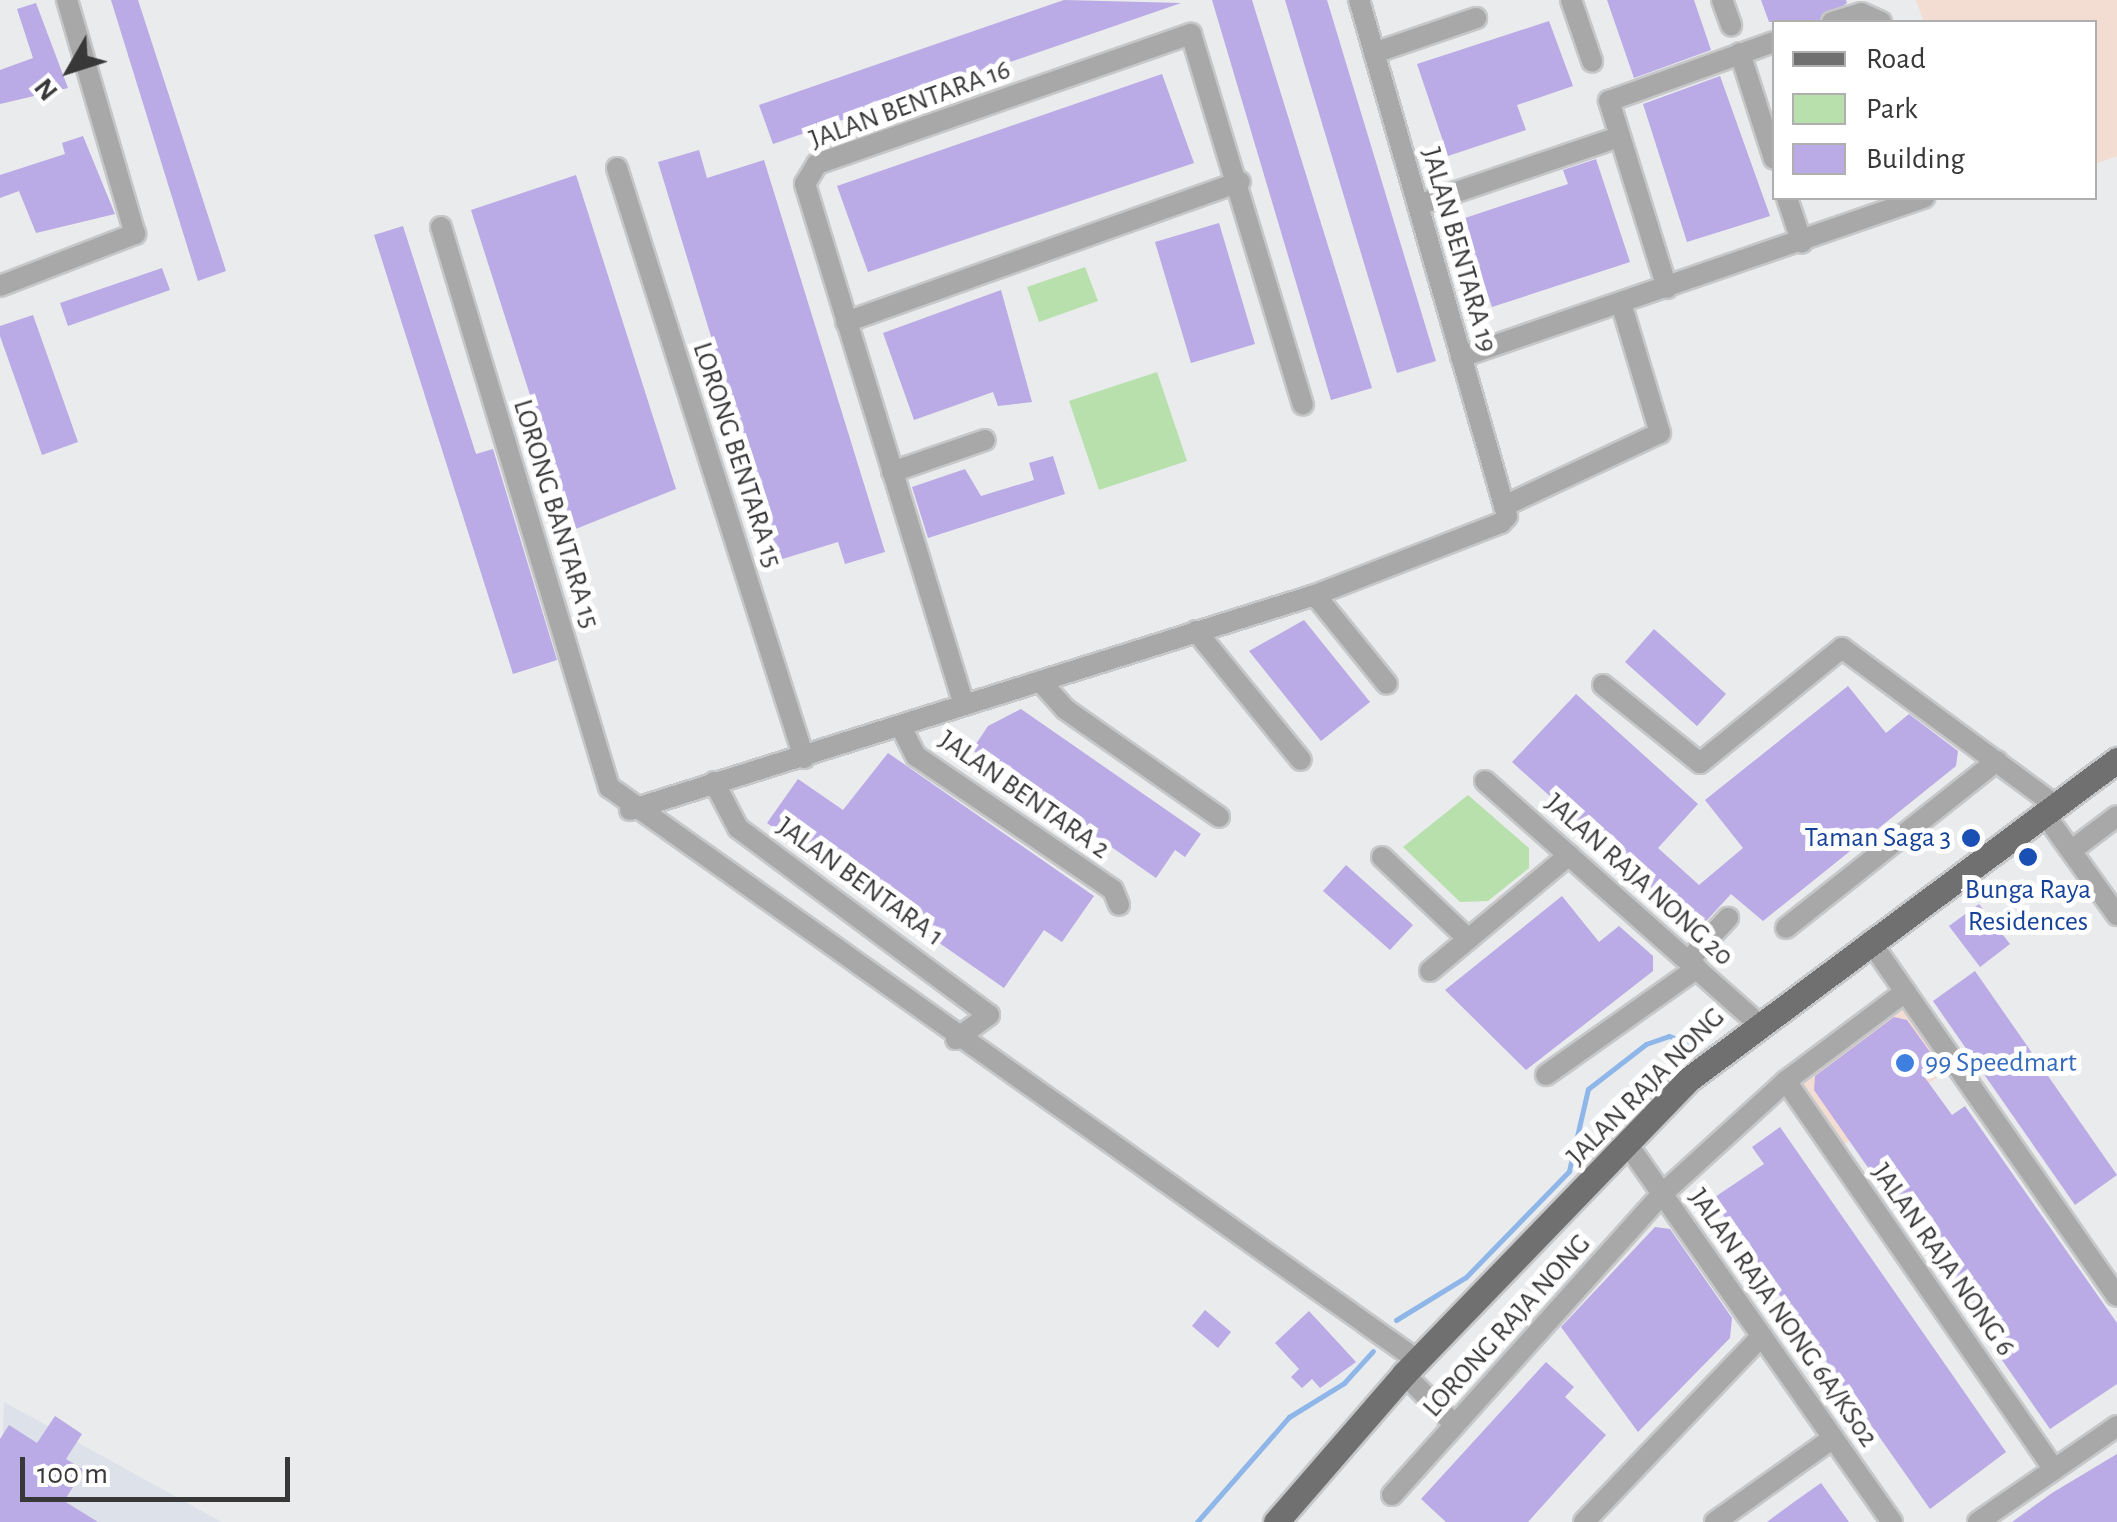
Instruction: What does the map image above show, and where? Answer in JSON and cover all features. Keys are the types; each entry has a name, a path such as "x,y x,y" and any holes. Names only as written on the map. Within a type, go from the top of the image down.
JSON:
{"main road":[{"name":"JALAN RAJA NONG","path":"1276,1522 1411,1367 1755,1021 2052,811 2117,760"}],"street":[{"path":"0,286 135,234 67,0"},
{"name":"JALAN BENTARA 19","path":"1359,0 1506,511"},
{"path":"1571,0 1592,61"},
{"path":"1722,0 1730,25"},
{"path":"1374,53 1476,18"},
{"name":"JALAN BENTARA 16","path":"964,705 805,184 817,164 1191,34 1240,182 1303,404"},
{"path":"1668,288 1608,112 1618,94 1772,43"},
{"path":"1740,54 1772,153"},
{"path":"1418,205 1616,138"},
{"name":"LORONG BENTARA 15","path":"617,168 804,758"},
{"path":"846,322 1240,182"},
{"path":"1788,200 1802,243"},
{"path":"1461,357 1919,200"},
{"name":"LORONG BANTARA 15","path":"440,228 609,787 630,810"},
{"path":"630,810 1316,596 1478,537 1506,511 1660,433 1621,304"},
{"path":"892,472 985,440"},
{"path":"1316,596 1387,684"},
{"path":"1196,631 1301,760"},
{"path":"1604,685 1700,763 1842,648 1996,761 2052,811 2072,850 2117,915"},
{"path":"1040,681 1065,709 1219,817"},
{"name":"JALAN BENTARA 2","path":"901,727 916,756 1113,890 1119,905"},
{"path":"1786,928 1996,761"},
{"name":"JALAN RAJA NONG 20","path":"1485,781 1755,1021"},
{"name":"JALAN BENTARA 1","path":"714,782 738,828 988,1015 956,1039"},
{"path":"630,810 1411,1367 1455,1425"},
{"path":"2072,850 2117,816"},
{"path":"1430,971 1569,855"},
{"path":"1382,858 1468,939"},
{"path":"1546,1075 1692,964 1728,918"},
{"path":"1870,942 2117,1296"},
{"name":"LORONG RAJA NONG","path":"1392,1495 1662,1194 1786,1081 1905,992"},
{"name":"JALAN RAJA NONG 6","path":"1786,1081 2054,1470"},
{"name":"JALAN RAJA NONG 6A/KS02","path":"1628,1145 1892,1522"},
{"path":"1584,1522 1762,1336"},
{"path":"1978,1522 2117,1426"},
{"path":"1715,1522 1833,1438"}],"shaded area":[{"path":"1916,0 2117,0 2117,156 2097,163 2097,20 1923,20"},
{"path":"1902,1002 1950,1068 1839,1148 1795,1084"},
{"path":"4,1402 222,1522 0,1522"}],"green space":[{"path":"1085,267 1098,301 1039,322 1027,287"},
{"path":"1157,372 1187,461 1099,490 1069,401"},
{"path":"1468,795 1529,848 1529,868 1488,901 1460,902 1403,847"}],"building":[{"path":"111,0 138,0 226,271 198,281"},
{"path":"1064,0 1181,3 773,144 759,105"},
{"path":"1212,0 1252,0 1372,388 1331,400"},
{"path":"1285,0 1327,0 1436,361 1397,373"},
{"path":"1607,0 1694,0 1711,50 1634,78"},
{"path":"1761,0 1847,3 1822,20 1769,22"},
{"path":"36,3 68,88 0,104 0,70 33,58 17,9"},
{"path":"1549,21 1573,86 1517,105 1526,130 1448,156 1417,64"},
{"path":"1162,74 1194,163 868,272 837,186"},
{"path":"1720,76 1770,216 1687,242 1643,104"},
{"path":"83,136 115,214 36,233 19,191 0,198 0,175 65,154 62,143"},
{"path":"699,150 707,178 764,160 885,552 845,564 838,542 779,560 658,162"},
{"path":"1596,159 1630,262 1492,307 1462,219 1568,184 1563,170"},
{"path":"576,175 676,489 573,530 471,210"},
{"path":"1219,223 1255,344 1191,363 1155,242"},
{"path":"403,226 476,454 493,449 557,660 513,674 374,235"},
{"path":"162,268 170,290 68,326 60,303"},
{"path":"1001,290 1032,402 998,406 993,392 914,420 883,333"},
{"path":"33,315 78,442 42,455 0,336 0,326"},
{"path":"1053,456 1065,494 928,538 912,487 965,469 981,496 1034,480 1029,463"},
{"path":"1304,620 1370,702 1321,741 1249,651"},
{"path":"1654,629 1726,694 1697,726 1625,662"},
{"path":"1848,686 1886,733 1909,714 1958,751 1956,766 1763,921 1731,894 1698,930 1512,762 1576,694 1698,804 1658,848 1699,885 1743,848 1705,800"},
{"path":"1021,709 1201,834 1185,857 1175,850 1156,878 972,750 988,726"},
{"path":"888,753 1094,896 1062,942 1044,930 1004,988 767,823 798,779 843,810"},
{"path":"1346,865 1413,925 1390,950 1323,891"},
{"path":"1562,896 1599,942 1619,926 1653,956 1653,971 1526,1070 1445,990"},
{"path":"1979,904 2010,944 1980,967 1949,926"},
{"path":"1975,971 2117,1175 2075,1205 1933,1001"},
{"path":"1894,1017 1907,1020 1938,1063 1923,1075 1952,1115 1965,1106 2117,1323 2117,1384 2050,1429 1814,1090 1815,1076"},
{"path":"1780,1127 2006,1452 1930,1509 1712,1199 1764,1164 1752,1147"},
{"path":"1655,1227 1670,1229 1732,1318 1730,1338 1638,1432 1561,1327"},
{"path":"1205,1310 1231,1332 1218,1348 1192,1326"},
{"path":"1309,1311 1356,1362 1320,1388 1312,1379 1302,1388 1291,1377 1299,1369 1275,1343"},
{"path":"1546,1362 1574,1387 1565,1397 1606,1435 1528,1522 1446,1522 1421,1499"},
{"path":"55,1416 82,1434 66,1459 84,1470 64,1501 98,1522 0,1522 0,1439 9,1425 37,1443"},
{"path":"2117,1454 2117,1522 2012,1522 2052,1493"},
{"path":"1821,1483 1849,1522 1767,1522 1794,1502"}],"waterway":[{"path":"1396,1320 1466,1277 1569,1171 1588,1089 1646,1044 1669,1036 1691,1044"},
{"path":"1197,1522 1289,1417 1344,1383 1373,1351"}],"place":[{"name":"Taman Saga 3","path":"1971,838"},
{"name":"Bunga Raya Residences","path":"2028,857"},
{"name":"99 Speedmart","path":"1905,1063"}]}
